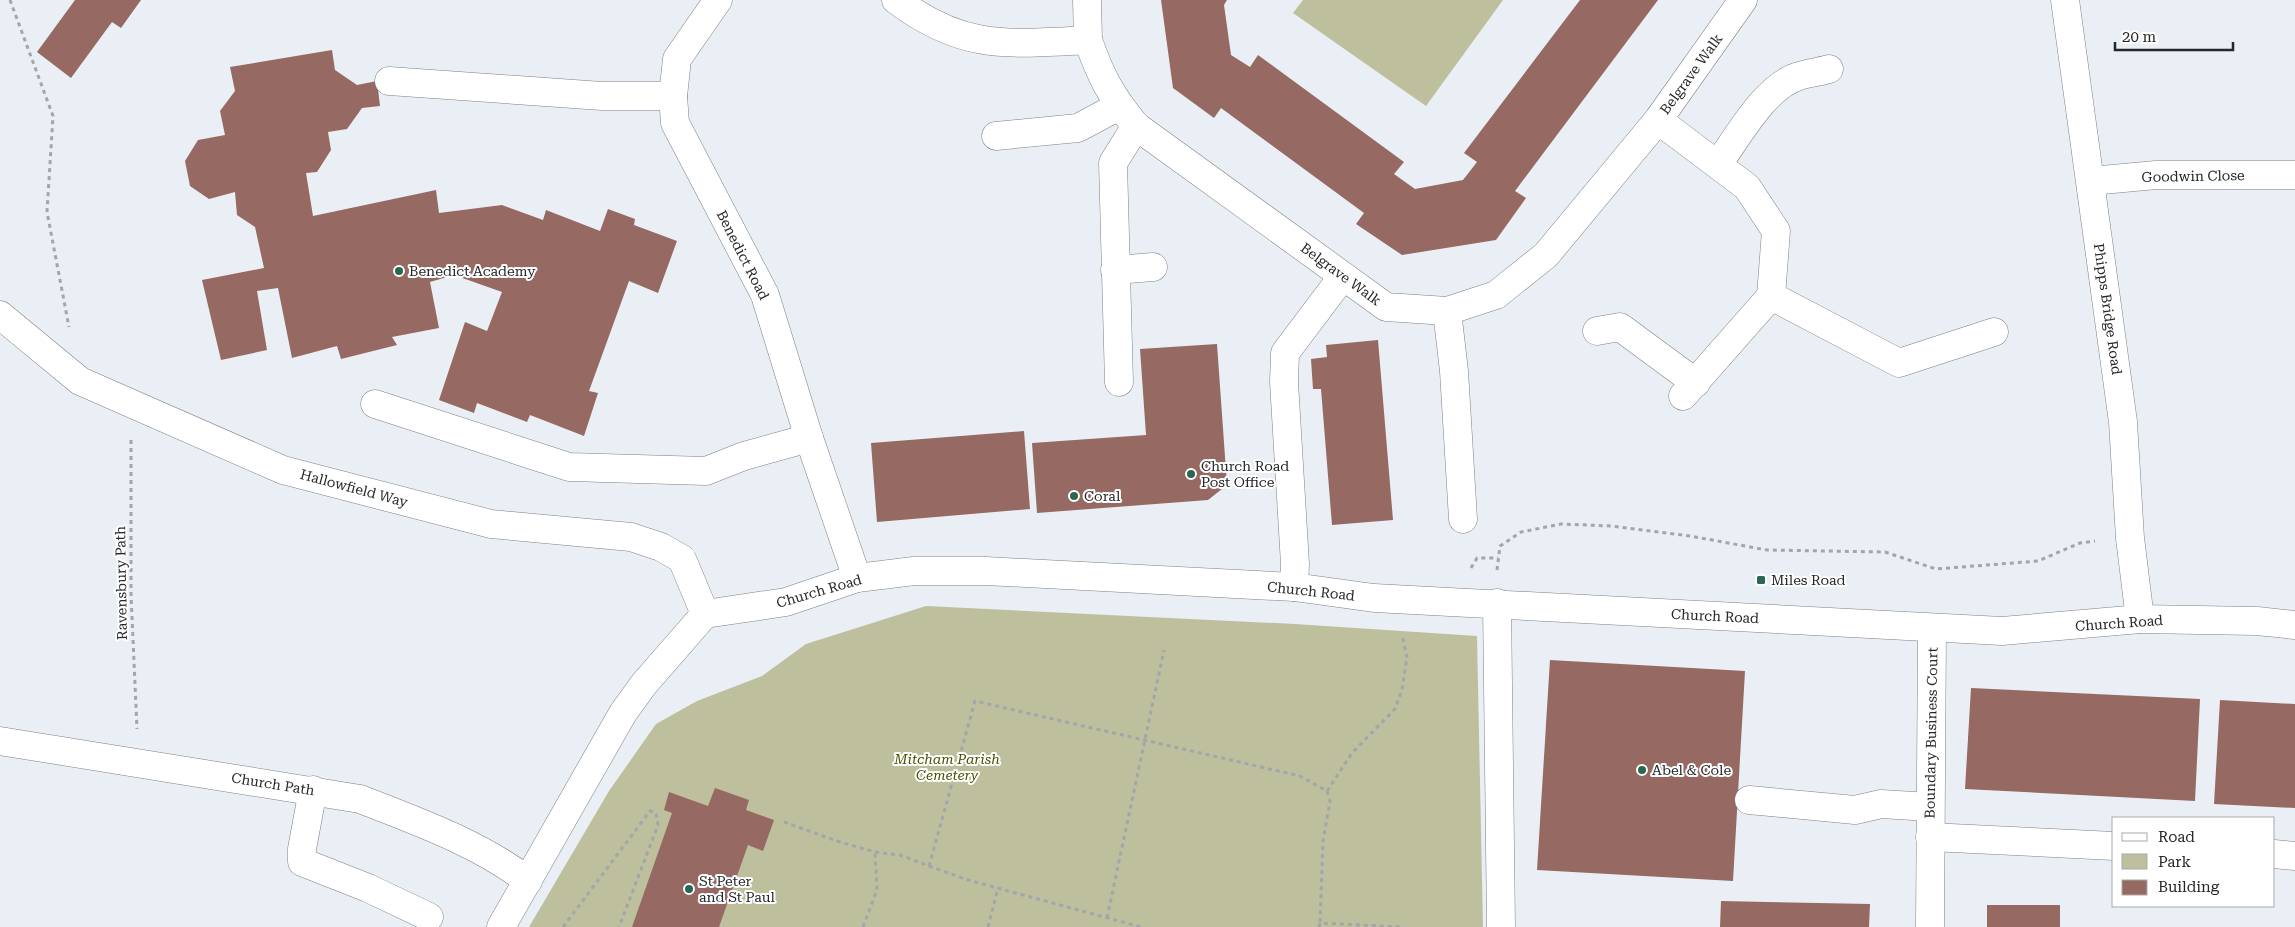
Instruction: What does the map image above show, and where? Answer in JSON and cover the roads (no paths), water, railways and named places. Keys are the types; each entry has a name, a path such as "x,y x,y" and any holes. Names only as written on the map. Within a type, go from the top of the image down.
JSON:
{"street":[{"name":"Benedict Road","path":"718,0 677,59 673,96 675,123 765,295 809,438 857,578"},
{"path":"896,0 921,19 951,33 981,41 1009,44 1088,40"},
{"name":"Belgrave Walk","path":"1087,0 1088,40 1101,76 1128,116 1386,307 1447,311 1496,295 1546,255 1658,120 1743,0"},
{"name":"Phipps Bridge Road","path":"2065,0 2123,422 2130,538 2140,620"},
{"path":"1718,164 1757,110 1776,88 1797,76 1830,69"},
{"path":"389,81 602,96 673,96"},
{"path":"996,136 1078,128 1128,116"},
{"path":"1119,382 1113,163 1128,116"},
{"path":"1598,331 1620,327 1689,389 1771,296 1776,231 1747,187 1658,120"},
{"name":"Goodwin Close","path":"2091,181 2156,175 2295,175"},
{"path":"1115,270 1153,266"},
{"path":"1294,587 1295,564 1284,382 1285,353 1342,276"},
{"path":"1771,296 1899,364 1994,332"},
{"path":"1447,311 1454,371 1463,519"},
{"name":"Hallowfield Way","path":"0,315 80,381 283,470 491,524 631,537 661,547 682,559 705,614"},
{"path":"375,404 569,467 706,471 744,456 809,438"},
{"name":"Church Road","path":"705,614 786,602 857,578 914,571 986,571 1294,587 1374,598 2002,631 2140,620 2257,621 2295,625"},
{"path":"1497,603 1501,927"},
{"path":"501,927 623,713 644,684 705,614"},
{"name":"Boundary Business Court","path":"1930,927 1932,628"},
{"name":"Church Path","path":"0,741 360,799 416,821 508,866 528,881"},
{"path":"313,790 302,849 302,862 368,888 429,916"},
{"path":"1749,800 1856,810 1881,804 1930,807"},
{"name":"Boundary Business Court","path":"1930,837 2112,846"},
{"path":"2275,854 2295,856"}],"place":[{"name":"Benedict Academy","path":"399,271"},
{"name":"Church Road Post Office","path":"1191,474"},
{"name":"Coral","path":"1074,496"},
{"name":"Miles Road","path":"1761,580"},
{"name":"Abel & Cole","path":"1642,770"},
{"name":"St Peter and St Paul","path":"689,889"}],"park label":[{"name":"Mitcham Parish Cemetery","path":"947,768"}]}
